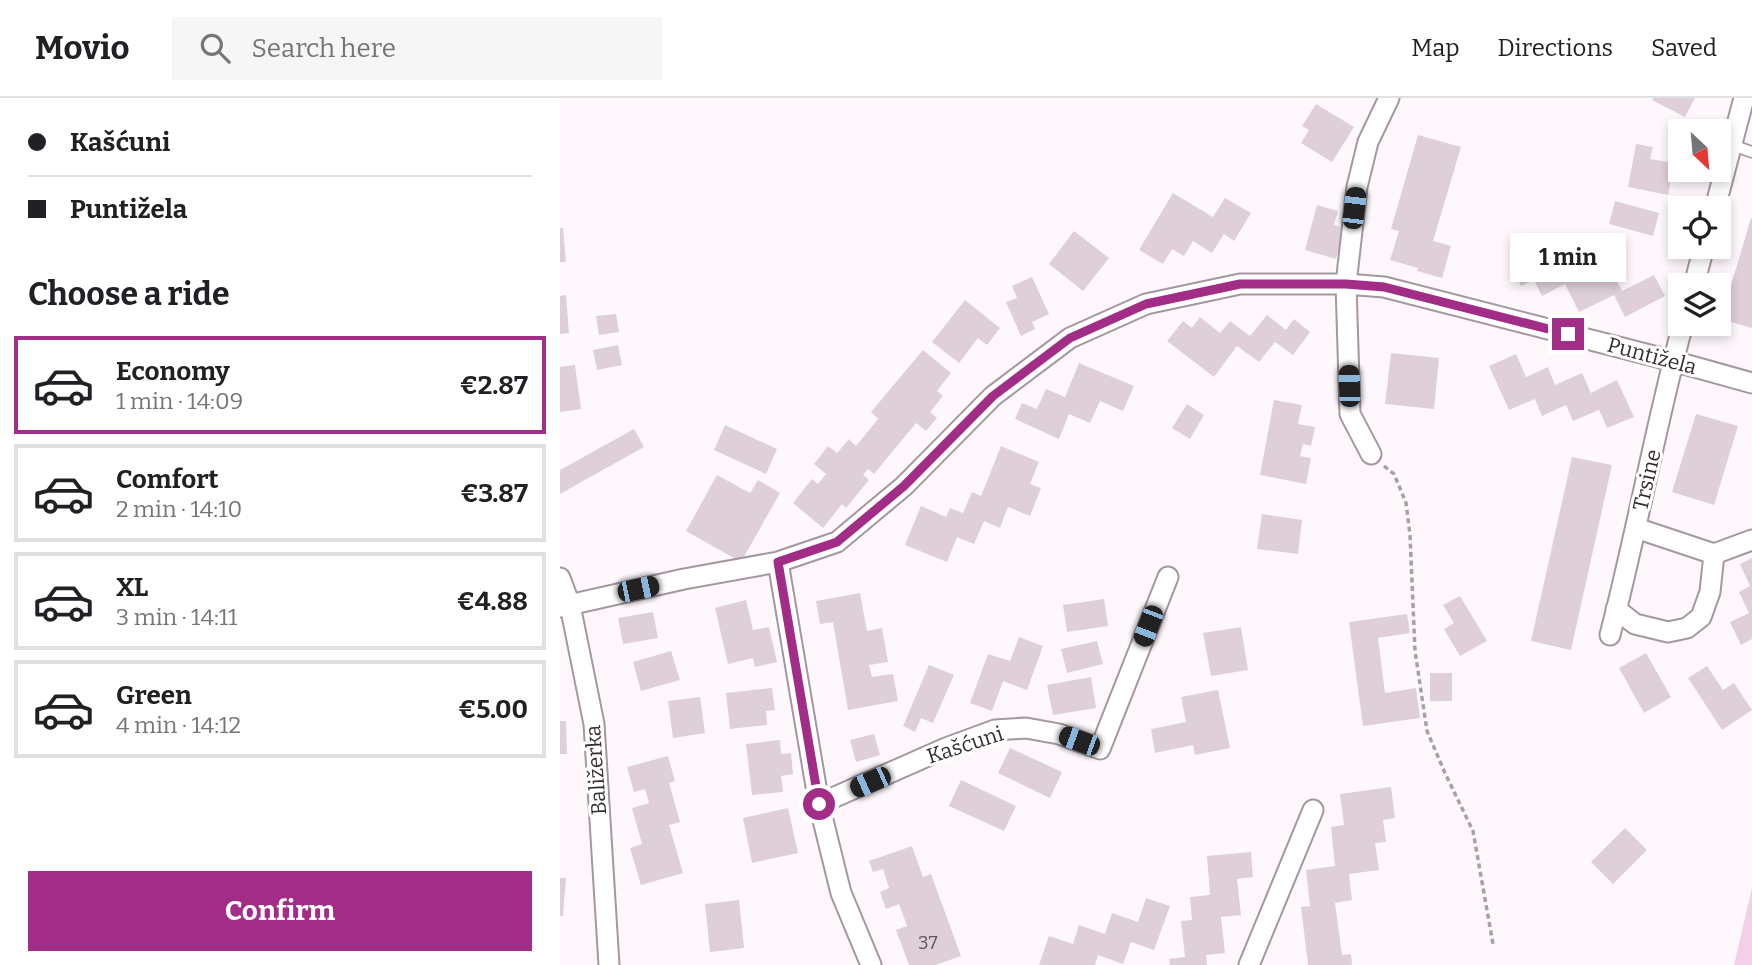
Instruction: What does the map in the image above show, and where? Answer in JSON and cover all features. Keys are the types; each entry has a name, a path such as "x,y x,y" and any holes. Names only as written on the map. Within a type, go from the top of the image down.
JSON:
{"street":[{"path":"1371,454 1350,414 1346,284 1357,187 1368,142 1389,98"},
{"path":"1718,196 1744,98"},
{"name":"Puntižela","path":"565,606 684,579 778,562 837,542 904,486 993,396 1070,338 1146,304 1240,284 1346,284 1384,287 1752,383"},
{"name":"Trsine","path":"1610,635 1680,336"},
{"path":"1636,528 1714,554 1752,540"},
{"path":"1616,609 1635,624 1668,632 1687,628 1701,617 1710,592 1714,554"},
{"path":"778,562 819,804 841,893 871,965"},
{"name":"Kašćuni","path":"819,804 946,748 995,730 1026,728 1059,734 1100,749 1168,576"},
{"name":"Baližerka","path":"560,578 594,724 609,965"},
{"path":"1249,965 1313,810"}],"lane":[{"path":"1732,145 1752,152"}],"path":[{"path":"1371,454 1394,474 1406,503 1415,651 1427,731 1444,773 1473,831 1493,944"}],"shaded area":[{"path":"1752,888 1752,965 1734,965"}],"building":[{"path":"1695,98 1685,117 1652,100"},
{"path":"1316,104 1354,127 1332,162 1301,143 1309,130 1302,126"},
{"path":"1418,135 1461,147 1433,241 1451,246 1442,278 1390,260 1399,231 1391,229"},
{"path":"1636,144 1653,147 1650,159 1668,162 1668,182 1670,182 1668,195 1628,187"},
{"path":"1173,193 1213,217 1225,198 1251,213 1234,241 1224,234 1212,253 1193,241 1184,256 1172,249 1163,264 1139,250"},
{"path":"1615,201 1659,213 1653,236 1609,224"},
{"path":"1317,205 1338,211 1334,225 1345,228 1336,259 1305,250"},
{"path":"1752,218 1752,328 1731,322 1731,285"},
{"path":"560,228 563,228 566,262 560,262"},
{"path":"1074,231 1109,258 1083,291 1049,264"},
{"path":"1557,245 1567,264 1600,248 1622,291 1654,275 1665,296 1625,317 1614,295 1579,312 1565,284 1542,296 1534,280 1521,286 1512,268"},
{"path":"1032,277 1049,314 1032,322 1035,329 1021,336 1006,302 1017,298 1012,286"},
{"path":"566,295 569,333 560,334 560,296"},
{"path":"965,300 1000,328 987,345 978,338 959,363 932,342"},
{"path":"616,314 619,332 599,335 596,316"},
{"path":"1267,315 1286,330 1294,319 1310,332 1293,355 1275,342 1259,362 1237,346 1214,377 1167,341 1183,321 1192,328 1200,317 1220,333 1230,321 1250,336"},
{"path":"618,345 622,365 597,370 593,350"},
{"path":"923,350 951,373 937,391 943,396 930,412 937,418 926,431 916,423 874,474 868,469 863,475 869,480 846,508 842,504 823,528 793,503 812,479 818,484 826,474 814,464 828,446 837,453 849,439 856,446 878,419 871,412"},
{"path":"1391,353 1439,358 1434,409 1385,404"},
{"path":"1516,354 1526,377 1548,367 1555,385 1582,373 1591,393 1617,380 1634,417 1607,428 1599,410 1573,421 1566,405 1542,416 1535,399 1509,410 1489,366"},
{"path":"1079,363 1134,386 1123,411 1100,401 1090,423 1069,414 1059,439 1015,419 1022,403 1037,409 1046,389 1065,397"},
{"path":"575,365 581,409 560,412 560,367"},
{"path":"1274,400 1302,405 1298,424 1315,427 1311,446 1303,444 1300,456 1311,458 1306,484 1260,475"},
{"path":"1187,404 1204,415 1190,439 1172,428"},
{"path":"1696,414 1738,426 1714,505 1672,492"},
{"path":"725,425 777,449 766,474 714,450"},
{"path":"634,429 644,447 560,494 560,470"},
{"path":"1001,446 1039,462 1030,484 1041,488 1030,516 1008,507 1000,528 984,521 974,544 957,537 947,562 905,545 921,506 946,517 950,508 963,513 972,492 981,496"},
{"path":"1572,457 1612,465 1571,650 1531,641"},
{"path":"717,475 750,493 758,480 780,493 741,562 686,531"},
{"path":"1262,514 1302,520 1298,554 1257,549"},
{"path":"1752,558 1752,639 1741,645 1730,622 1749,613 1739,592 1750,586 1740,564"},
{"path":"860,593 867,631 882,628 888,662 869,665 872,677 893,674 898,701 848,710 833,622 820,624 816,601"},
{"path":"1460,596 1487,641 1460,656 1444,629 1454,623 1443,605"},
{"path":"1104,599 1108,626 1067,632 1063,605"},
{"path":"746,600 753,630 769,627 777,662 755,667 753,658 728,664 715,608"},
{"path":"653,612 658,638 623,644 618,618"},
{"path":"1407,614 1410,633 1378,638 1385,693 1416,688 1420,718 1363,726 1349,622"},
{"path":"1241,627 1248,670 1211,676 1203,633"},
{"path":"1019,637 1043,646 1027,690 1003,681 992,711 970,703 988,654 1010,661"},
{"path":"1097,641 1103,664 1067,673 1061,649"},
{"path":"671,651 680,680 641,691 633,662"},
{"path":"1646,653 1671,697 1644,713 1619,668"},
{"path":"929,665 954,675 933,723 921,718 915,732 903,726"},
{"path":"1707,666 1723,690 1734,683 1752,710 1722,730 1688,678"},
{"path":"1430,673 1452,673 1452,701 1430,701"},
{"path":"1091,677 1096,708 1053,715 1047,685"},
{"path":"772,688 775,710 766,711 767,725 730,729 726,693"},
{"path":"1218,690 1230,748 1195,755 1193,745 1155,753 1151,729 1186,722 1181,697"},
{"path":"700,697 705,733 673,738 668,701"},
{"path":"560,721 566,721 567,754 560,754"},
{"path":"874,734 880,755 856,762 850,740"},
{"path":"780,740 781,754 791,753 793,774 781,776 783,792 752,795 746,744"},
{"path":"1010,748 1062,772 1050,798 998,773"},
{"path":"668,756 675,781 669,783 680,822 669,825 683,873 641,885 630,848 642,844 632,808 649,803 645,789 634,792 627,767"},
{"path":"961,780 1016,806 1004,831 949,806"},
{"path":"1391,787 1395,818 1383,820 1386,842 1375,843 1379,870 1349,874 1352,900 1335,903 1342,955 1351,954 1352,965 1308,965 1301,907 1310,906 1306,870 1335,866 1331,827 1344,825 1340,794"},
{"path":"788,808 798,853 752,863 743,818"},
{"path":"1625,828 1647,850 1613,884 1591,862"},
{"path":"912,846 923,877 931,874 961,956 936,965 909,965 896,930 907,926 899,904 886,909 880,892 889,888 883,869 873,872 869,861"},
{"path":"1251,852 1253,877 1237,879 1241,915 1221,917 1225,953 1206,955 1207,965 1170,965 1169,959 1185,957 1181,921 1192,920 1190,897 1210,895 1207,856"},
{"path":"560,878 566,878 563,916 560,916"},
{"path":"1146,898 1170,906 1154,950 1131,942 1123,964 1098,955 1095,965 1039,965 1049,936 1073,944 1079,925 1105,934 1112,913 1138,922"},
{"path":"739,900 744,948 710,952 705,904"}],"route":[{"path":"819,804 778,562 837,542 904,486 993,396 1070,338 1146,304 1240,284 1346,284 1384,287 1568,334"}]}
